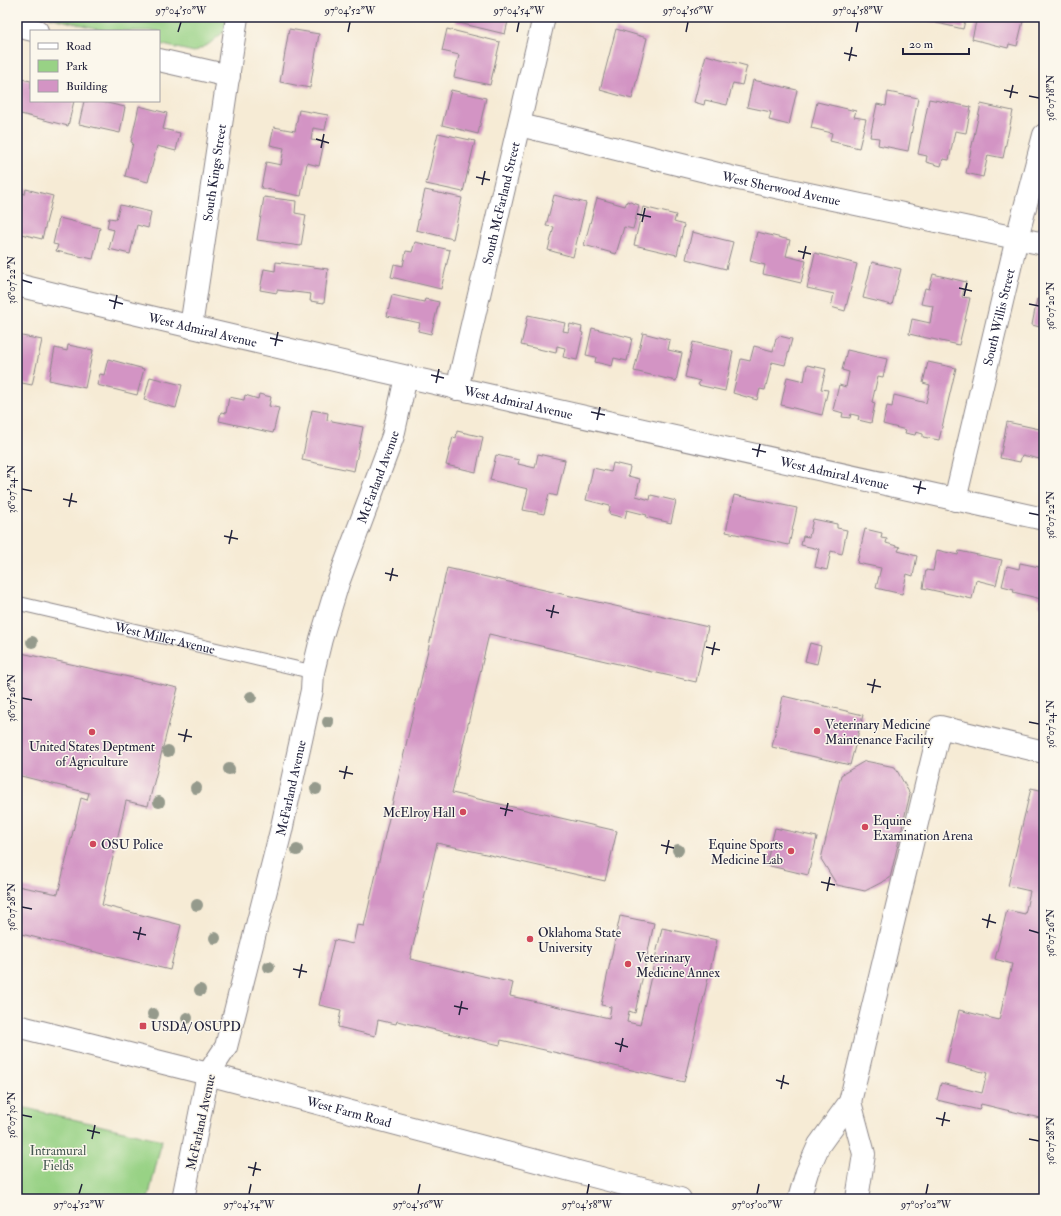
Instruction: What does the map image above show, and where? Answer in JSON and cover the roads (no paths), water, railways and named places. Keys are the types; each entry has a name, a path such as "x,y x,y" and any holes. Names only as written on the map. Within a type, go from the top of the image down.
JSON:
{"street":[{"name":"South Kings Street","path":"192,328 237,17"},
{"name":"South McFarland Street","path":"457,389 520,125 544,17"},
{"path":"17,26 33,30"},
{"path":"160,60 229,76"},
{"name":"West Sherwood Avenue","path":"520,125 734,178 1044,244"},
{"name":"South Willis Street","path":"955,500 1017,238 1044,135"},
{"name":"West Admiral Avenue","path":"17,285 192,328 457,389 1044,519"},
{"name":"McFarland Avenue","path":"183,1199 208,1074 226,1047 281,831 312,690 313,672 321,639 338,583 393,436 406,377"},
{"path":"799,1199 807,1172 819,1145 850,1102 940,727 1044,752"},
{"name":"West Farm Road","path":"17,1026 208,1074 680,1199"},
{"path":"850,1102 864,1154 857,1199"}],"lane":[{"name":"West Miller Avenue","path":"17,603 313,672"}],"place":[{"name":"Veterinary Medicine Maintenance Facility","path":"817,731"},
{"name":"United States Deptment of Agriculture","path":"92,732"},
{"name":"McElroy Hall","path":"463,812"},
{"name":"Equine Examination Arena","path":"865,827"},
{"name":"OSU Police","path":"93,844"},
{"name":"Equine Sports Medicine Lab","path":"791,851"},
{"name":"Oklahoma State University","path":"530,939"},
{"name":"Veterinary Medicine Annex","path":"628,964"},
{"name":"USDA/ OSUPD","path":"143,1026"}],"park label":[{"name":"Intramural Fields","path":"58,1158"}]}
